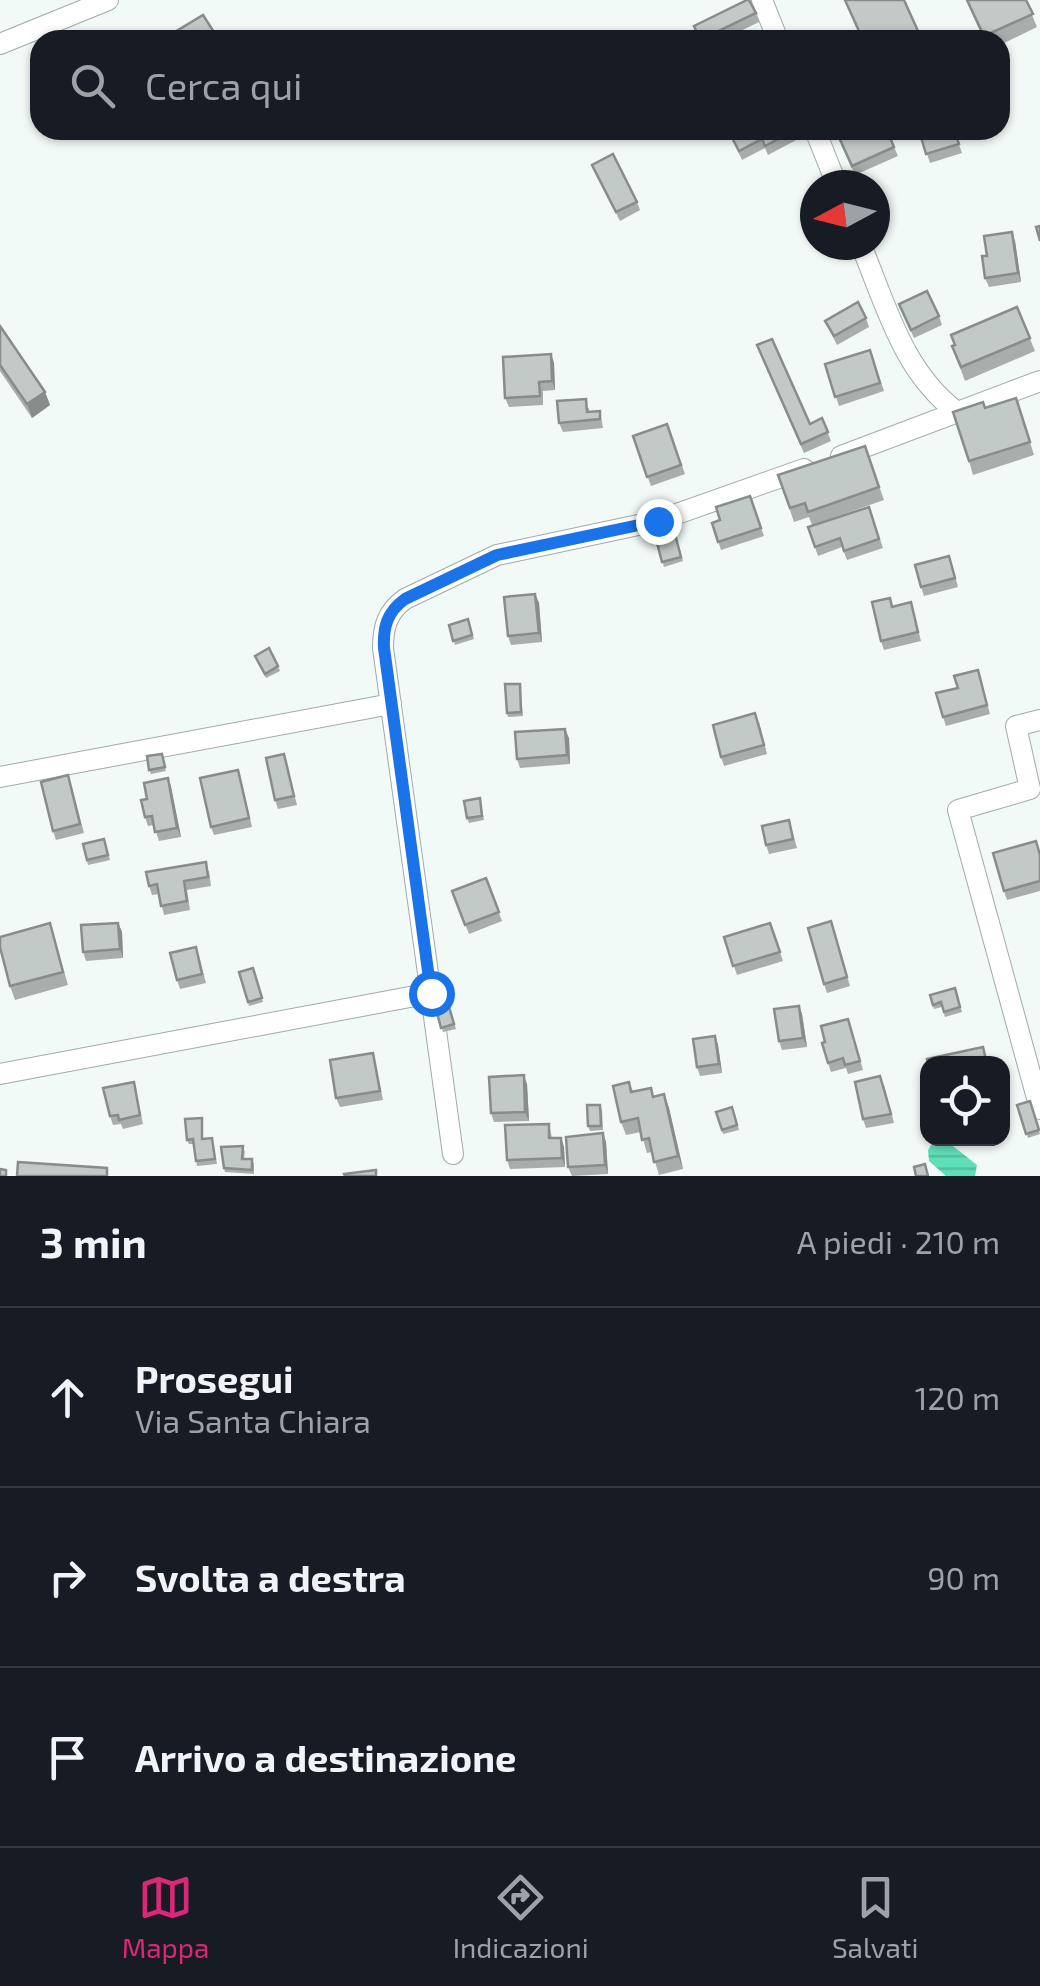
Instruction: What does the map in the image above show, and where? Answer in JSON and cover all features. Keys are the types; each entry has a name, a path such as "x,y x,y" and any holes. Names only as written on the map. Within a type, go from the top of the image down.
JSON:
{"street":[{"path":"34,30 108,0"},
{"path":"762,0 774,30"},
{"path":"0,44 30,32"},
{"path":"819,140 831,170"},
{"path":"867,260 913,368 952,414"},
{"path":"454,1154 384,648 386,621 394,608 497,555 658,521 1040,380"},
{"path":"0,777 391,704"},
{"path":"1040,720 1016,726 1030,789 958,810 1040,1108"},
{"path":"0,1074 431,993"}],"shaded area":[{"path":"931,1146 953,1146 977,1165 975,1176 946,1176 929,1161"}],"building":[{"path":"747,0 756,13 721,30 696,30 694,26"},
{"path":"845,0 904,0 918,30 858,30"},
{"path":"967,0 1026,0 1033,14 997,30 981,30"},
{"path":"203,15 213,30 178,30"},
{"path":"733,140 760,140 739,151"},
{"path":"840,140 891,140 894,147 852,166"},
{"path":"922,140 958,140 959,144 926,154"},
{"path":"613,154 637,202 616,212 592,165"},
{"path":"1012,232 1018,273 985,278 984,236"},
{"path":"927,291 939,316 911,330 899,304"},
{"path":"858,302 866,318 834,336 825,321"},
{"path":"1017,307 1030,338 961,367 951,335"},
{"path":"0,326 45,392 27,404 0,365"},
{"path":"772,339 810,424 822,418 828,432 801,444 757,345"},
{"path":"870,350 880,383 835,397 825,364"},
{"path":"551,354 552,381 539,382 540,396 505,398 503,357"},
{"path":"1016,398 1030,442 969,461 953,412 983,402 985,408"},
{"path":"586,399 587,412 600,411 600,419 559,423 557,401"},
{"path":"667,424 681,465 647,477 633,436"},
{"path":"865,446 879,487 808,512 805,503 790,508 778,475"},
{"path":"750,496 761,528 718,542 712,523 720,520 716,507"},
{"path":"869,507 879,539 844,551 840,538 815,547 808,527"},
{"path":"675,534 681,557 662,562 656,539"},
{"path":"949,556 955,578 921,587 915,565"},
{"path":"535,594 539,633 508,636 504,597"},
{"path":"890,598 892,607 911,602 918,632 881,641 872,602"},
{"path":"468,619 472,635 453,641 449,625"},
{"path":"269,648 278,666 265,674 255,656"},
{"path":"978,670 987,705 943,717 936,693 958,688 954,676"},
{"path":"505,684 520,684 521,712 507,713"},
{"path":"755,713 764,745 721,757 713,725"},
{"path":"565,729 567,755 517,759 515,732"},
{"path":"162,754 165,767 149,770 147,756"},
{"path":"284,754 294,796 275,800 266,758"},
{"path":"238,770 249,818 211,827 200,778"},
{"path":"68,775 80,824 53,831 41,782"},
{"path":"168,778 177,828 155,832 152,816 145,817 141,800 147,799 144,783"},
{"path":"480,798 482,816 467,818 464,801"},
{"path":"789,820 793,839 766,845 762,826"},
{"path":"104,839 108,855 87,860 83,844"},
{"path":"1036,841 1040,881 1004,891 993,853"},
{"path":"206,862 208,877 184,881 187,901 161,906 157,884 149,886 146,872"},
{"path":"486,878 499,912 465,925 452,891"},
{"path":"831,921 847,977 824,984 808,928"},
{"path":"50,923 63,972 10,986 0,937"},
{"path":"118,923 120,949 83,952 81,925"},
{"path":"770,923 780,952 733,966 724,937"},
{"path":"196,947 202,974 177,980 170,953"},
{"path":"253,968 262,998 248,1002 239,972"},
{"path":"955,988 960,1007 944,1012 941,1002 933,1005 930,995"},
{"path":"445,993 454,1024 441,1028 433,997"},
{"path":"799,1006 803,1038 779,1041 774,1009"},
{"path":"848,1019 860,1061 845,1065 843,1058 828,1063 821,1026"},
{"path":"715,1036 719,1064 697,1067 693,1039"},
{"path":"983,1047 985,1056 941,1056"},
{"path":"373,1053 380,1091 336,1098 330,1060"},
{"path":"524,1075 525,1112 491,1113 489,1077"},
{"path":"880,1076 891,1114 863,1119 855,1082"},
{"path":"134,1082 140,1115 119,1120 118,1115 110,1116 103,1088"},
{"path":"629,1082 631,1092 651,1088 653,1097 664,1094 678,1156 654,1162 649,1138 642,1140 638,1118 621,1122 613,1086"},
{"path":"1030,1101 1039,1130 1026,1134 1017,1105"},
{"path":"587,1105 600,1105 601,1126 588,1126"},
{"path":"732,1107 737,1125 722,1130 716,1112"},
{"path":"202,1118 202,1139 212,1138 215,1159 196,1161 193,1139 187,1140 185,1119"},
{"path":"549,1124 549,1138 561,1138 562,1158 507,1160 505,1125"},
{"path":"603,1133 605,1165 568,1167 566,1137"},
{"path":"243,1146 242,1159 252,1159 252,1170 224,1168 221,1147"},
{"path":"18,1162 107,1168 107,1176 17,1176"},
{"path":"925,1164 928,1176 916,1176 914,1167"},
{"path":"376,1170 376,1176 344,1174"}],"route":[{"path":"431,993 384,648 386,621 405,599 497,555 658,521"}]}
